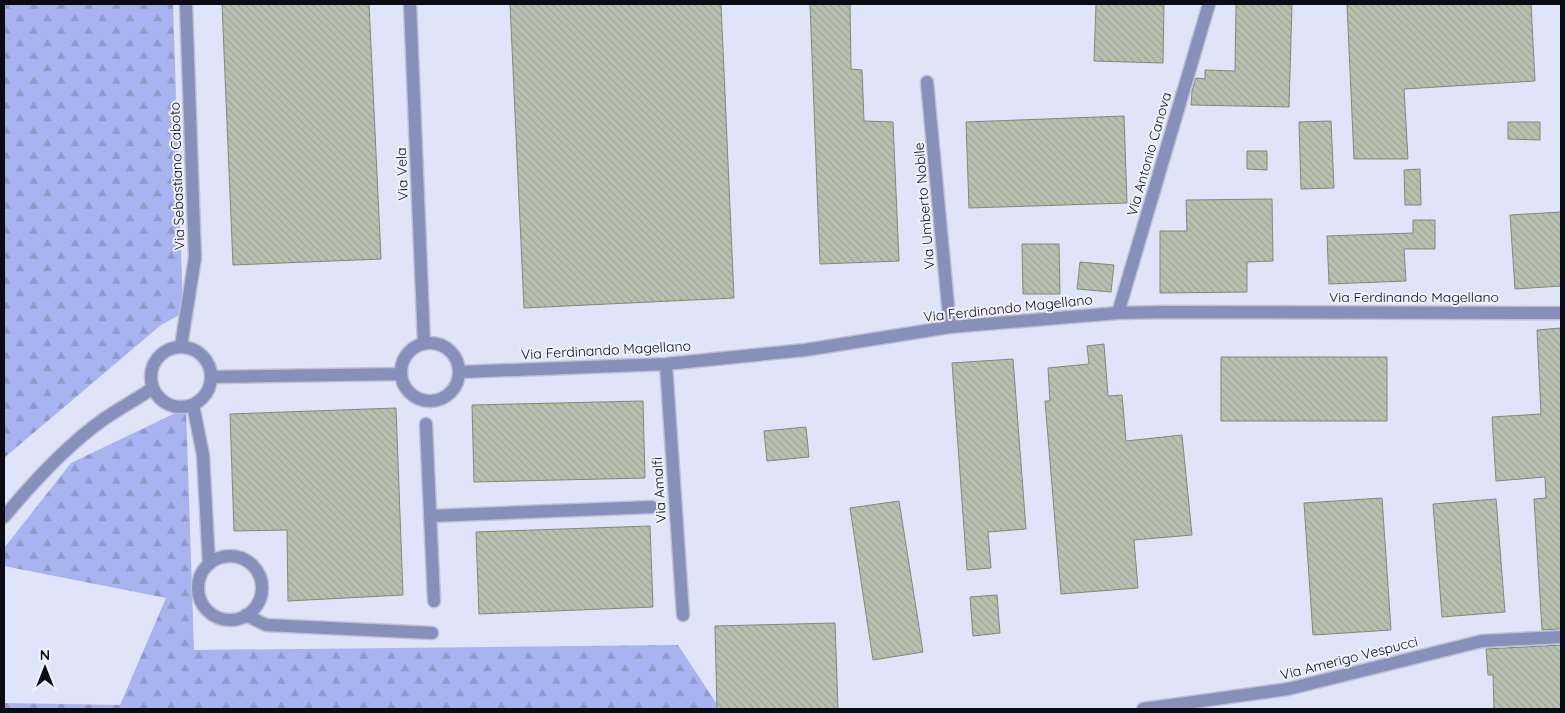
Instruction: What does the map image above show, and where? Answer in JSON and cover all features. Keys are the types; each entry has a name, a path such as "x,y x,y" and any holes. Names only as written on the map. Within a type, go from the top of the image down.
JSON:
{"street":[{"name":"Via Sebastiano Caboto","path":"182,346 195,258 186,4"},
{"name":"Via Vela","path":"410,4 424,343"},
{"name":"Via Antonio Canova","path":"1118,313 1209,4"},
{"name":"Via Umberto Nobile","path":"927,82 950,327"},
{"name":"Via Ferdinando Magellano","path":"460,372 666,364 805,350 950,327 1118,313 1561,313"},
{"path":"433,342 442,344 455,355 459,363 460,372 458,382 453,391 436,401 416,398 408,392 401,374 402,365 410,351 416,346 433,342"},
{"path":"182,346 199,352 206,359 212,377 211,386 207,394 193,405 184,407 165,403 153,388 151,379 152,369 156,360 163,352 182,346"},
{"name":"Via Amalfi","path":"666,364 683,615"},
{"path":"212,377 401,374"},
{"path":"4,517 70,447 103,420 153,388"},
{"path":"193,405 203,455 209,564"},
{"path":"426,424 434,602"},
{"path":"430,516 652,507"},
{"path":"240,557 249,562 261,579 262,590 260,600 246,616 226,619 216,616 204,606 199,592 199,581 209,564 218,558 240,557"},
{"path":"246,616 266,625 432,633"},
{"name":"Via Amerigo Vespucci","path":"1143,709 1288,689 1482,641 1561,637"}],"green space":[{"path":"4,4 173,4 183,313 161,325 4,458"},
{"path":"186,408 194,650 678,645 720,709 4,709 4,703 120,705 166,598 4,566 4,548 71,463"}],"building":[{"path":"222,4 369,4 381,259 233,265"},
{"path":"510,4 721,4 734,298 524,308"},
{"path":"810,4 850,4 851,69 862,70 864,121 893,122 899,261 820,264"},
{"path":"1096,4 1164,4 1163,63 1094,61"},
{"path":"1236,4 1292,4 1289,107 1191,105 1192,91 1196,78 1205,79 1205,70 1235,71"},
{"path":"1347,4 1531,4 1535,81 1404,89 1408,159 1354,159"},
{"path":"1124,116 1127,203 969,208 966,122"},
{"path":"1331,121 1334,188 1301,189 1299,122"},
{"path":"1508,122 1540,122 1540,140 1508,139"},
{"path":"1247,151 1267,151 1267,170 1247,169"},
{"path":"1420,169 1421,205 1405,205 1404,170"},
{"path":"1272,199 1273,261 1247,262 1247,292 1160,293 1160,231 1187,231 1186,200"},
{"path":"1561,212 1561,286 1515,289 1510,215"},
{"path":"1413,220 1435,220 1435,249 1404,249 1406,281 1329,284 1327,236 1413,233"},
{"path":"1022,244 1059,244 1060,294 1023,294"},
{"path":"1080,262 1114,265 1111,292 1077,289"},
{"path":"1561,328 1561,629 1542,630 1534,499 1546,498 1545,477 1496,481 1492,417 1541,414 1537,330"},
{"path":"1104,344 1108,396 1122,395 1126,441 1182,435 1192,535 1134,540 1138,588 1061,594 1045,401 1050,401 1048,368 1089,364 1087,346"},
{"path":"1221,357 1387,357 1387,421 1221,421"},
{"path":"1013,359 1026,529 988,532 991,568 967,570 952,363"},
{"path":"643,401 645,478 474,482 472,405"},
{"path":"396,408 403,595 288,601 287,530 234,531 230,414"},
{"path":"806,427 809,457 767,461 764,431"},
{"path":"1382,498 1391,630 1313,635 1304,503"},
{"path":"1496,499 1505,612 1442,617 1433,504"},
{"path":"899,501 923,652 873,660 850,508"},
{"path":"650,526 653,607 479,614 476,532"},
{"path":"997,595 1000,633 973,636 970,597"},
{"path":"835,623 838,709 717,709 715,626"},
{"path":"1561,645 1561,709 1494,709 1493,675 1488,675 1486,649"}]}
